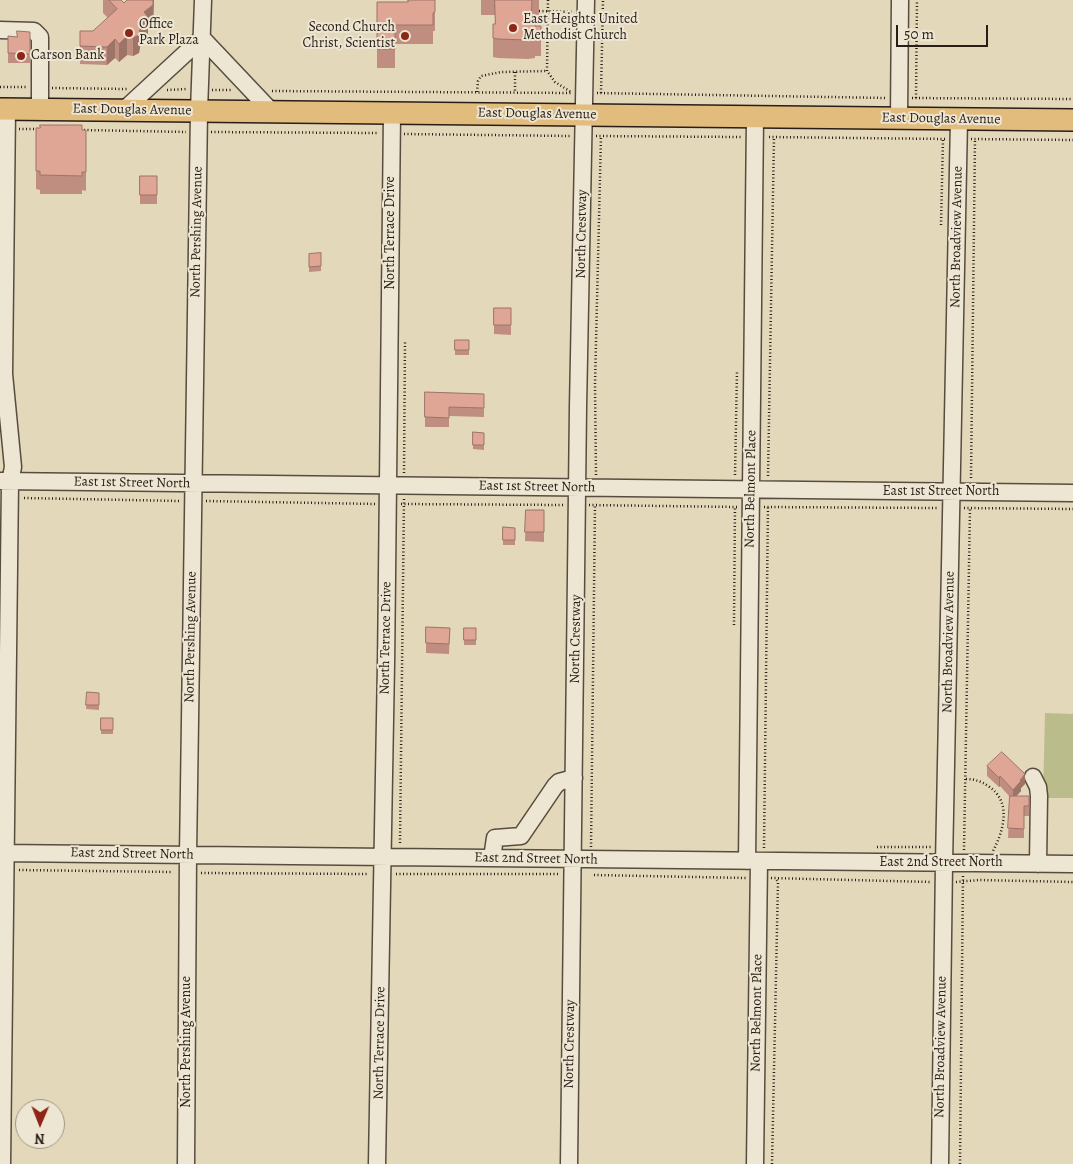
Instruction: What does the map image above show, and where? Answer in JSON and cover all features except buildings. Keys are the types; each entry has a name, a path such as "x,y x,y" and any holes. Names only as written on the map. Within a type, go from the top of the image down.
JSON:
{"main road":[{"name":"East Douglas Avenue","path":"4,116 42,120 124,110 272,112 392,123 584,115 755,127 899,108 964,133 1073,120"}],"street":[{"name":"North Pershing Avenue","path":"186,1164 193,501 199,111 203,0"},
{"name":"North Crestway","path":"568,1164 586,0"},
{"path":"899,108 900,0"},
{"path":"0,30 34,31 40,37 42,120"},
{"path":"124,110 202,38 272,112"},
{"path":"2,1164 6,870 3,853 10,498 5,482 13,467 4,374 4,116"},
{"name":"North Terrace Drive","path":"377,1164 383,857 397,486 392,123"},
{"name":"North Belmont Place","path":"755,127 751,490 759,862 755,1164"},
{"name":"North Broadview Avenue","path":"940,1164 943,882 952,500 964,133"},
{"name":"East 1st Street North","path":"5,482 751,490 768,498 952,500 1073,493"},
{"path":"1033,777 1038,787 1039,796 1038,864"},
{"path":"492,858 494,838 521,836 555,786 559,782 574,778"},
{"name":"East 2nd Street North","path":"3,853 383,857 400,866 492,858 573,867 591,860 1073,864"}],"path":[{"path":"548,0 547,71 555,82 586,93"},
{"path":"586,93 603,0"},
{"path":"916,98 917,0"},
{"path":"539,11 574,12"},
{"path":"476,92 478,81 482,76 501,72 547,71"},
{"path":"515,72 515,92"},
{"path":"0,87 146,90 586,93 899,108 916,98 1073,99"},
{"path":"4,116 42,120"},
{"path":"83,130 199,132 392,123 584,136 755,127 774,137 964,133 1073,140"},
{"path":"960,1164 970,500 964,133"},
{"path":"601,136 595,384 596,488 591,874 943,882 1073,882"},
{"path":"772,1164 778,882 759,862 763,846 774,137"},
{"path":"400,866 396,504 405,342"},
{"path":"10,498 751,507 768,498 970,500 1073,509"},
{"path":"966,779 980,781 1000,796 1004,808 1003,824 1000,836 991,854"},
{"path":"6,870 383,874 400,866 573,867"}],"green space":[{"path":"1045,713 1073,714 1073,798 1043,798"}],"place":[{"name":"East Heights United Methodist Church","path":"513,28"},
{"name":"Office Park Plaza","path":"129,33"},
{"name":"Second Church Christ, Scientist","path":"405,36"},
{"name":"Carson Bank","path":"21,56"}]}
